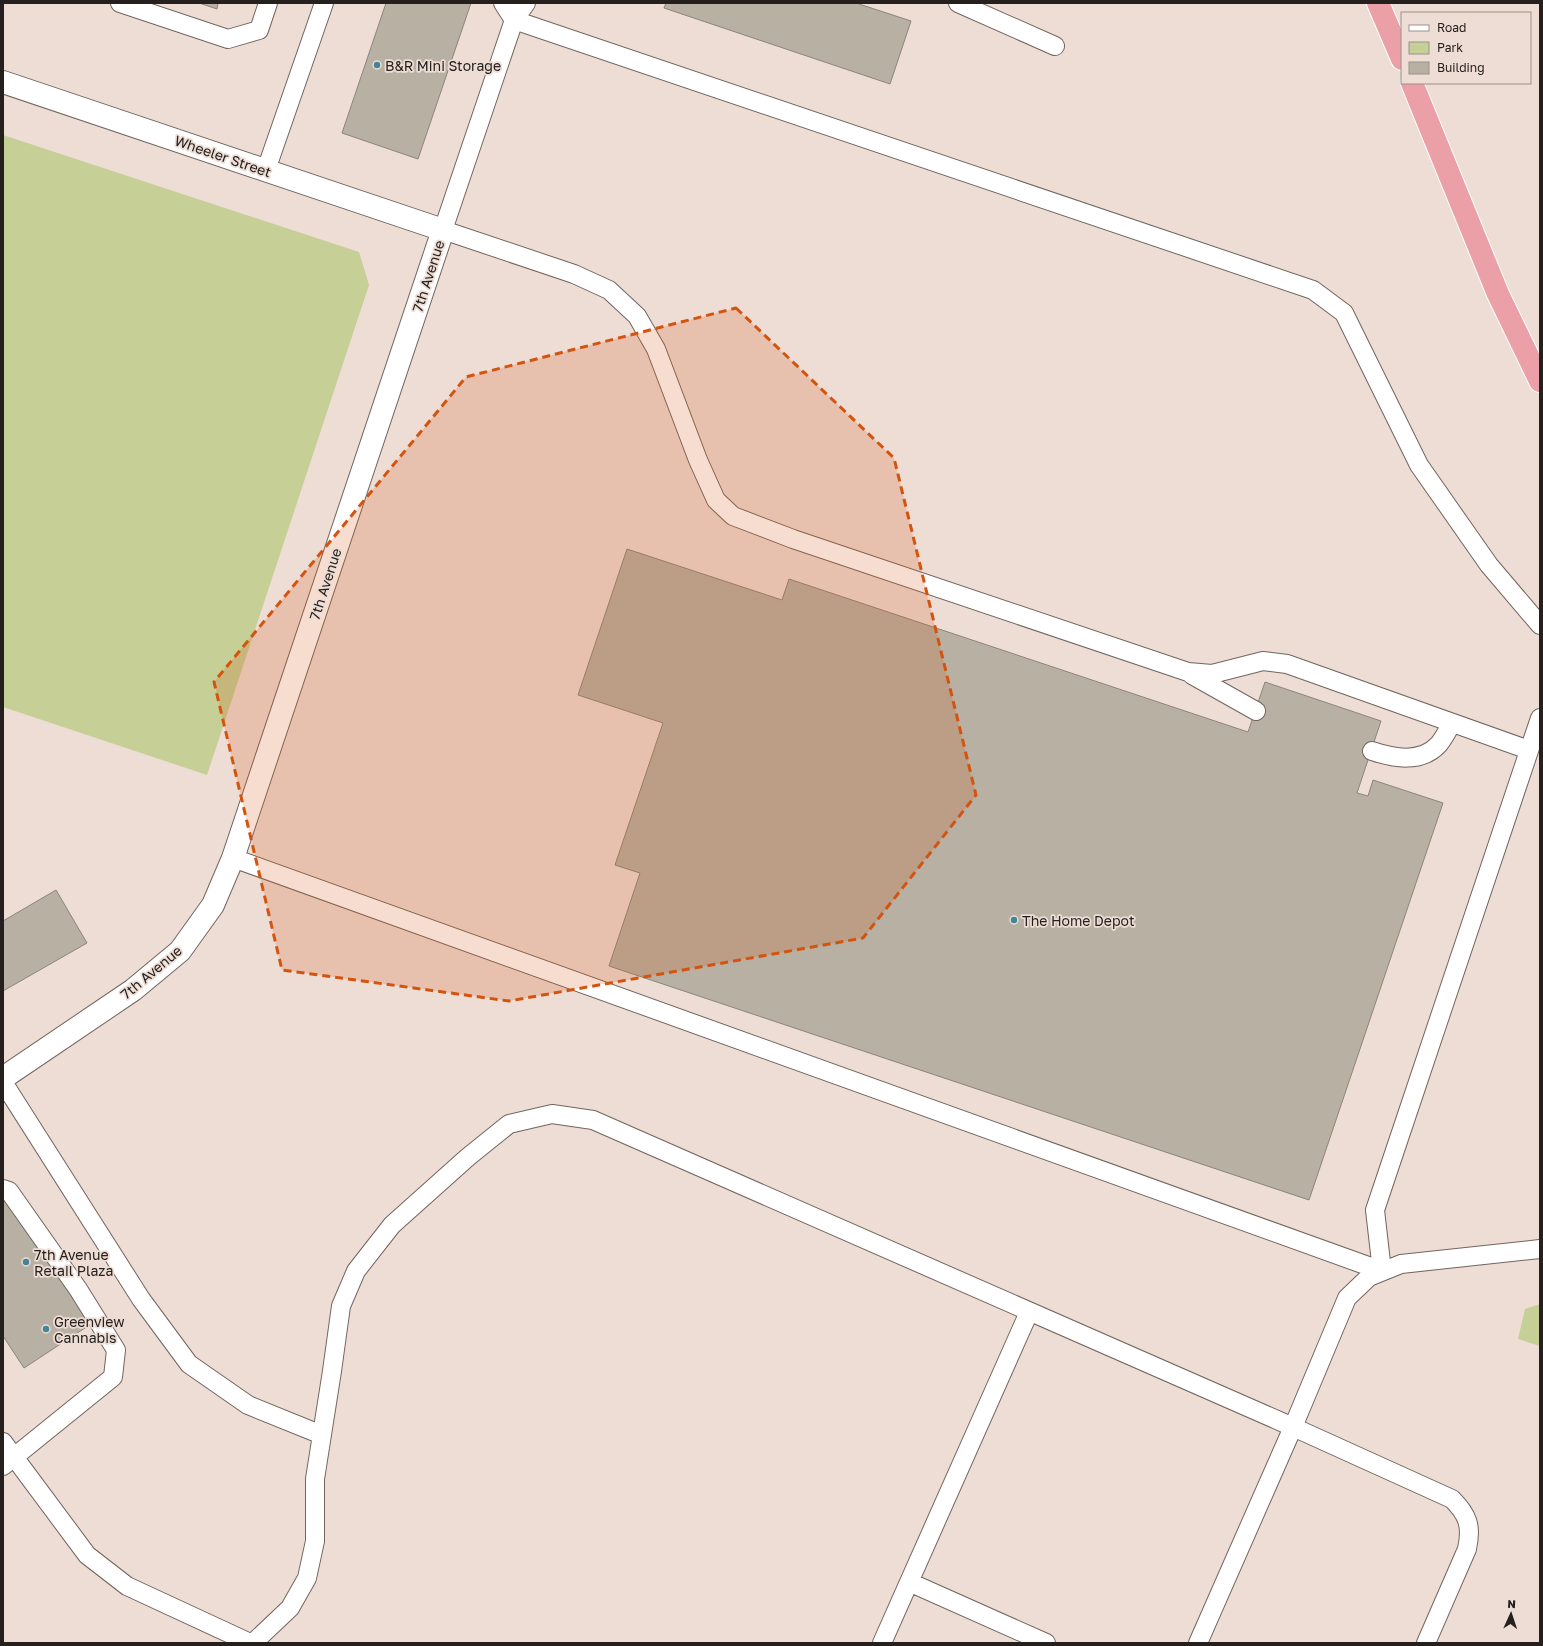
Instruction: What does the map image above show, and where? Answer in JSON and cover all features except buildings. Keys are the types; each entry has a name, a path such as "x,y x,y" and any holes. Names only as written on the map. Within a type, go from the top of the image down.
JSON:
{"highway":[{"path":"1378,3 1401,57"},
{"path":"1412,84 1498,294 1540,381"}],"street":[{"name":"Wheeler Street","path":"3,82 443,230"},
{"name":"7th Avenue","path":"3,1078 133,990 180,950 212,905 233,858 443,230"}],"lane":[{"path":"120,3 228,39 259,30 268,3"},
{"path":"266,170 324,3"},
{"path":"503,3 514,20 1313,290 1344,314 1419,465 1489,565 1540,625"},
{"name":"7th Avenue","path":"443,230 514,20 526,3"},
{"path":"958,3 1056,46"},
{"path":"443,230 574,274 609,290 637,316 656,349 705,477 716,500 733,516 786,536 1188,672 1256,711"},
{"path":"1188,672 1212,674 1263,661 1287,664 1529,750"},
{"path":"1382,1271 1374,1210 1540,718"},
{"path":"1372,751 1390,757 1407,759 1424,754 1438,745 1452,723"},
{"path":"233,858 1382,1271"},
{"path":"3,1082 141,1299 189,1364 248,1405 322,1435"},
{"path":"3,1442 9,1462 87,1555 127,1586 252,1643 290,1608 307,1578 315,1541 315,1479 341,1306 356,1271 392,1225 468,1157 509,1124 552,1114 593,1120 1293,1427 1452,1499 1462,1509 1468,1521 1470,1535 1467,1548 1426,1643"},
{"path":"3,1189 9,1191 55,1256 78,1289 116,1350 114,1377 9,1462"},
{"path":"1198,1643 1293,1427 1347,1298 1369,1277 1401,1264 1540,1249"},
{"path":"882,1643 1029,1312"},
{"path":"909,1582 1046,1643"}],"highlighted area":[{"path":"736,308 894,458 976,795 863,938 509,1001 282,970 214,682 466,377"}],"green space":[{"path":"3,135 359,252 369,285 207,775 3,707"},
{"path":"1540,1304 1540,1346 1518,1339 1525,1309"}],"place":[{"name":"B&R Mini Storage","path":"377,65"},
{"name":"The Home Depot","path":"1014,920"},
{"name":"7th Avenue Retail Plaza","path":"26,1262"},
{"name":"Greenview Cannabis","path":"46,1329"}]}
